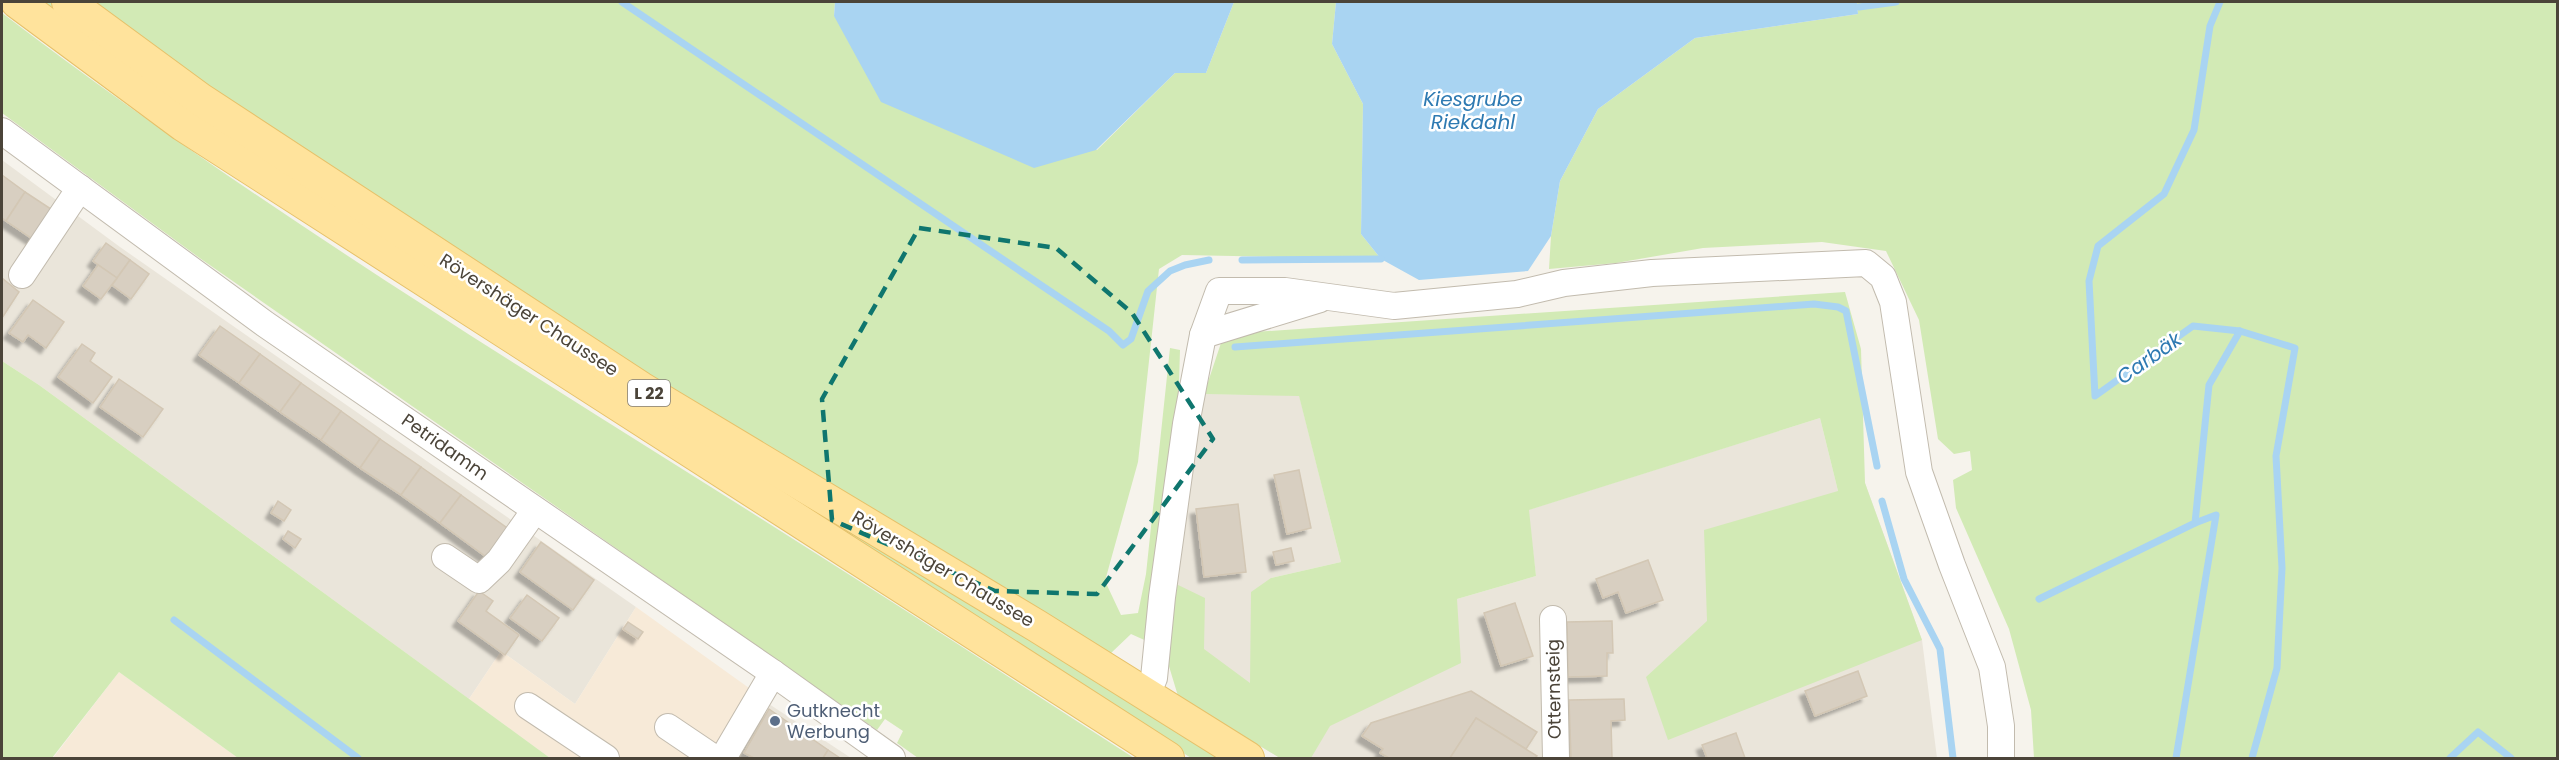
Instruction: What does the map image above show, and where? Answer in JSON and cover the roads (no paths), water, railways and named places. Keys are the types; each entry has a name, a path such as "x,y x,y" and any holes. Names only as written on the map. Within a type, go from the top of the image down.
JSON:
{"main road":[{"name":"Rövershäger Chaussee","path":"17,2 183,125 1168,759"},
{"name":"Rövershäger Chaussee","path":"68,2 200,99 641,388 1147,694 1248,759"}],"street":[{"name":"Petridamm","path":"4,139 80,189 265,324 773,673 892,759"},
{"path":"22,275 80,189"},
{"path":"1147,694 1154,678 1162,597 1186,424 1203,335 1219,291 1285,291 1394,306 1517,294 1564,284 1652,273 1866,263 1882,277 1893,302 1919,472 1992,667 2001,726 2001,759"},
{"path":"1203,335 1327,297"},
{"path":"446,557 479,580 499,561 535,510"},
{"name":"Otternsteig","path":"1553,619 1556,759"},
{"path":"723,759 773,673"},
{"path":"528,706 606,759"},
{"path":"668,727 714,759"}],"water":[{"path":"835,2 1234,2 1206,73 1175,73 1096,150 1034,168 881,102 834,16"},
{"name":"Kiesgrube Riekdahl","path":"1336,2 1857,2 1858,14 1695,38 1598,109 1560,181 1551,236 1528,271 1419,280 1381,259 1361,234 1363,104 1332,44"}],"waterway":[{"path":"622,2 1109,331 1123,345 1131,339 1148,291 1170,271 1209,260"},
{"path":"1859,7 1896,2"},
{"name":"Carbäk","path":"2220,2 2210,26 2194,130 2164,194 2098,246 2089,281 2095,396 2193,326 2240,331 2295,348 2276,456 2282,568 2277,668 2252,758"},
{"path":"1242,260 1381,259"},
{"path":"1235,347 1814,304 1838,307 1846,311 1877,466"},
{"path":"2039,599 2195,523 2209,385 2240,331"},
{"path":"1882,501 1904,579 1940,649 1953,758"},
{"path":"2176,758 2216,515 2195,523"},
{"path":"174,620 358,758"},
{"path":"2450,758 2478,732 2511,758"}],"place":[{"name":"Gutknecht Werbung","path":"775,721"}]}
